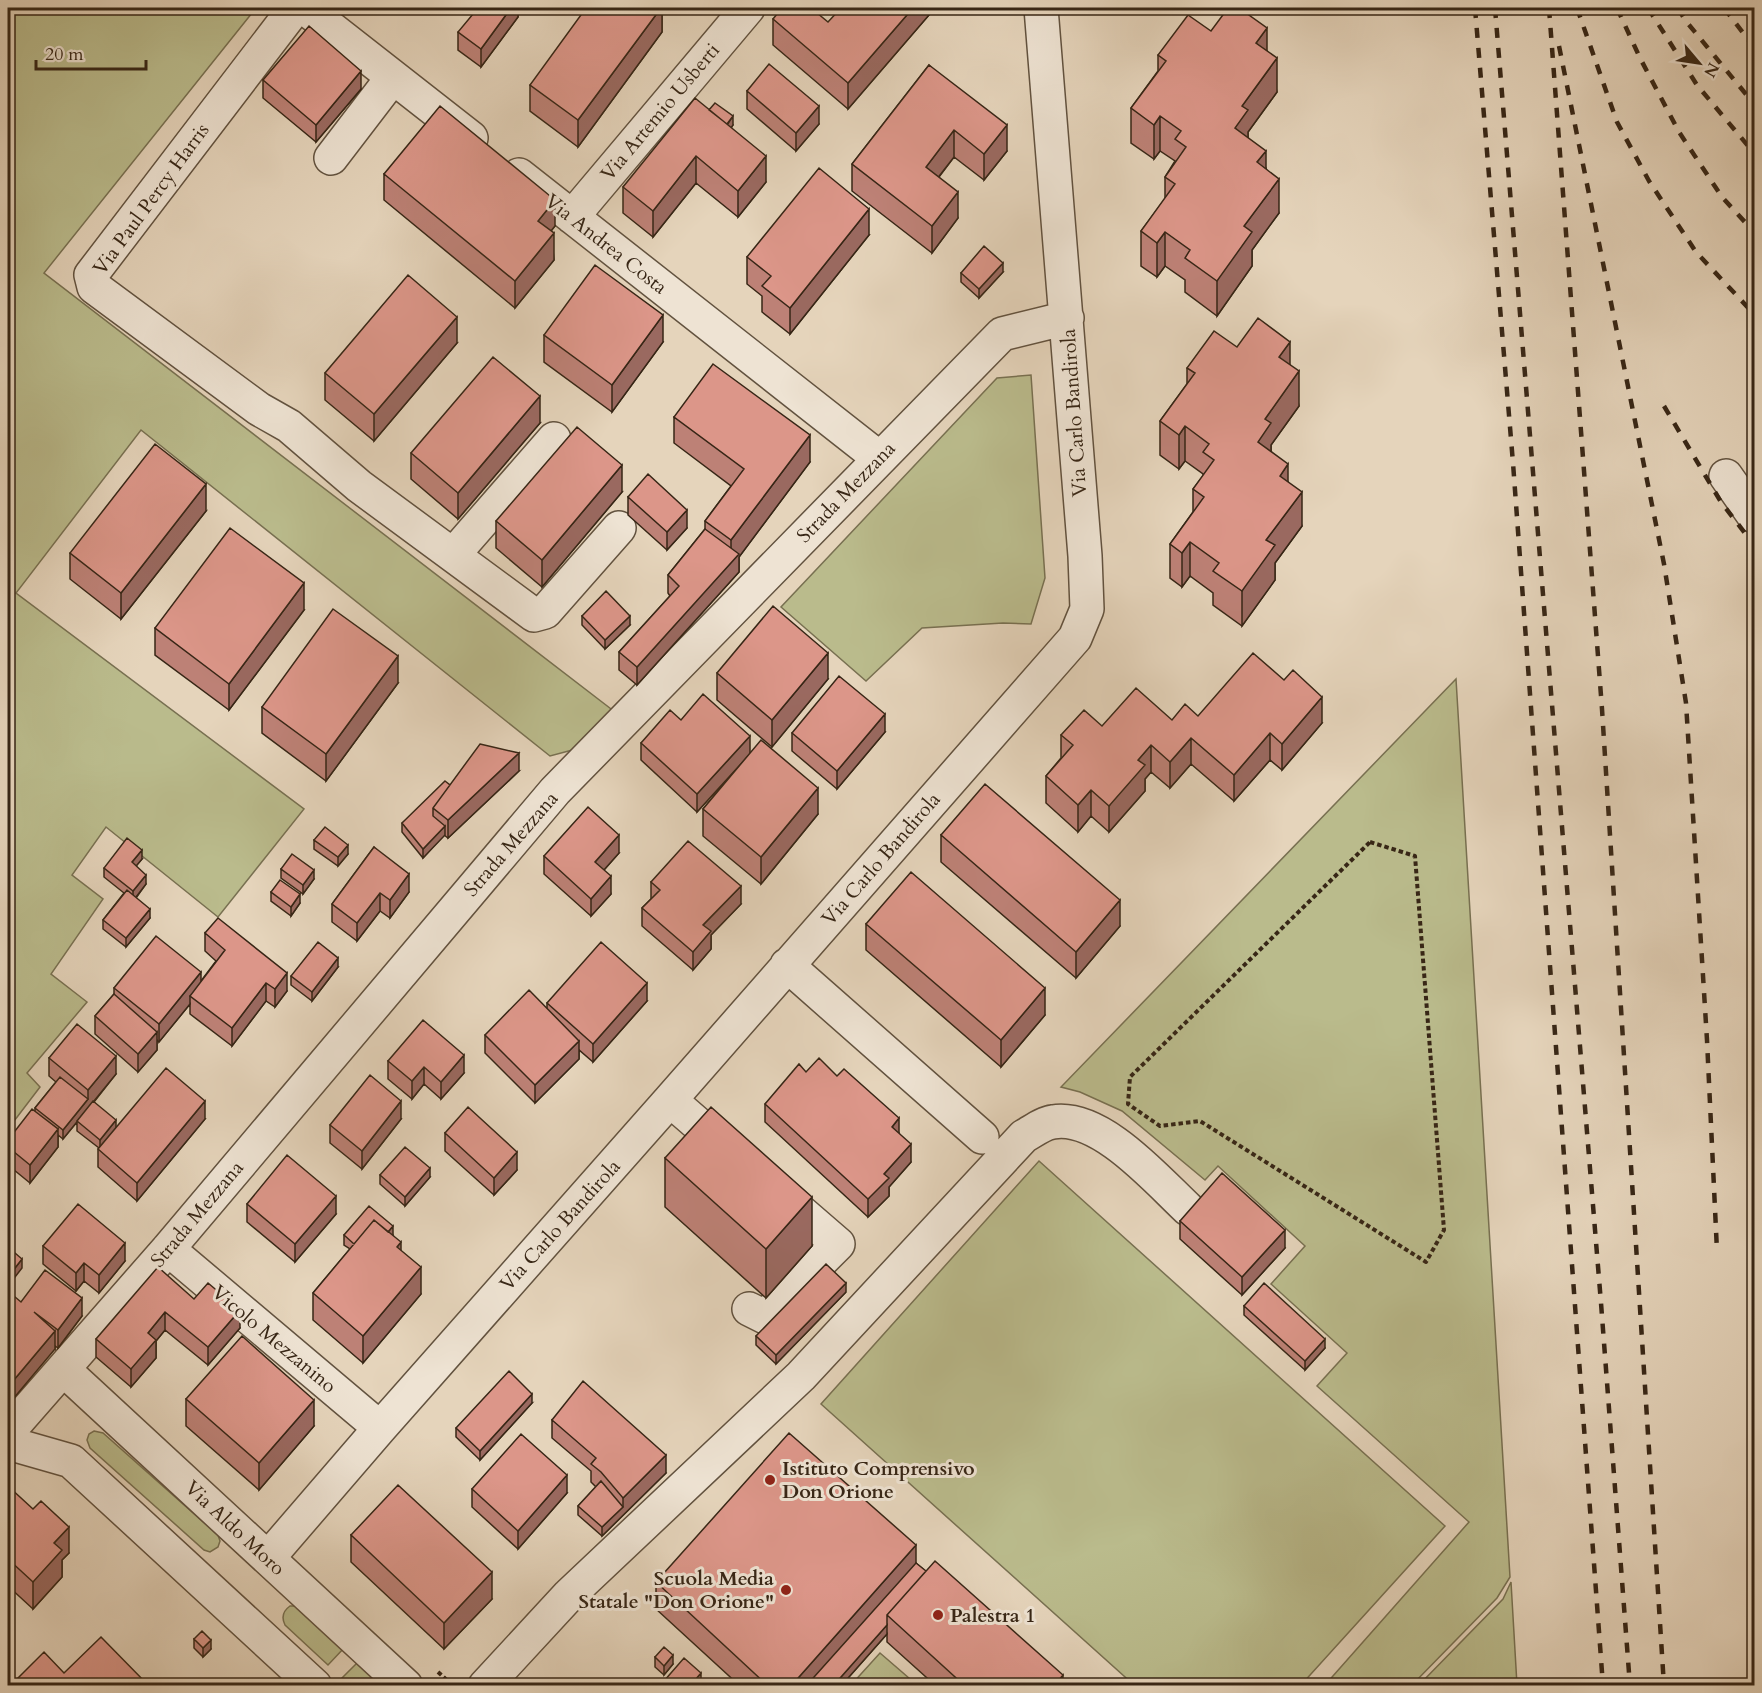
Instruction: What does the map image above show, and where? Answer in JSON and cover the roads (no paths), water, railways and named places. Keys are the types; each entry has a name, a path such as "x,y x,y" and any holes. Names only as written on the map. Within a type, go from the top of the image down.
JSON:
{"street":[{"name":"Via Paul Percy Harris","path":"295,8 92,275 94,287 259,409 289,426 359,486 534,615 545,612 619,528"},
{"name":"Via Andrea Costa","path":"305,8 879,458"},
{"name":"Via Artemio Usberti","path":"572,217 748,8"},
{"name":"Via Carlo Bandirola","path":"268,1558 1075,638 1087,609 1085,567 1041,8"},
{"path":"331,158 393,77"},
{"name":"Strada Mezzana","path":"8,1432 168,1249 555,791 1002,334 1066,318"},
{"path":"453,555 554,439"},
{"path":"1726,476 1755,516"},
{"path":"788,965 982,1137"},
{"path":"670,1100 837,1244 765,1317 749,1309"},
{"path":"489,1684 569,1595 801,1376 1024,1136 1051,1122 1079,1122 1120,1145 1188,1209"},
{"name":"Vicolo Mezzanino","path":"168,1249 380,1428"},
{"name":"Via Aldo Moro","path":"64,1370 406,1686"},
{"path":"8,1443 71,1461 315,1686"}],"railway":[{"path":"1475,8 1513,463 1603,1686"},
{"path":"1495,8 1601,1303 1630,1686"},
{"path":"1549,8 1602,709 1664,1686"},
{"path":"1577,8 1617,122 1649,181 1696,252 1754,314"},
{"path":"1617,8 1679,132 1722,197 1754,232"},
{"path":"1648,8 1697,85 1754,153"},
{"path":"1678,8 1685,20 1754,104"},
{"path":"1724,8 1754,47"},
{"path":"1559,46 1664,564 1686,703 1707,1040 1717,1251"},
{"path":"1664,406 1721,502 1754,545"}],"place":[{"name":"Istituto Comprensivo Don Orione","path":"770,1480"},
{"name":"Scuola Media Statale \"Don Orione\"","path":"786,1590"},
{"name":"Palestra 1","path":"938,1615"}]}
